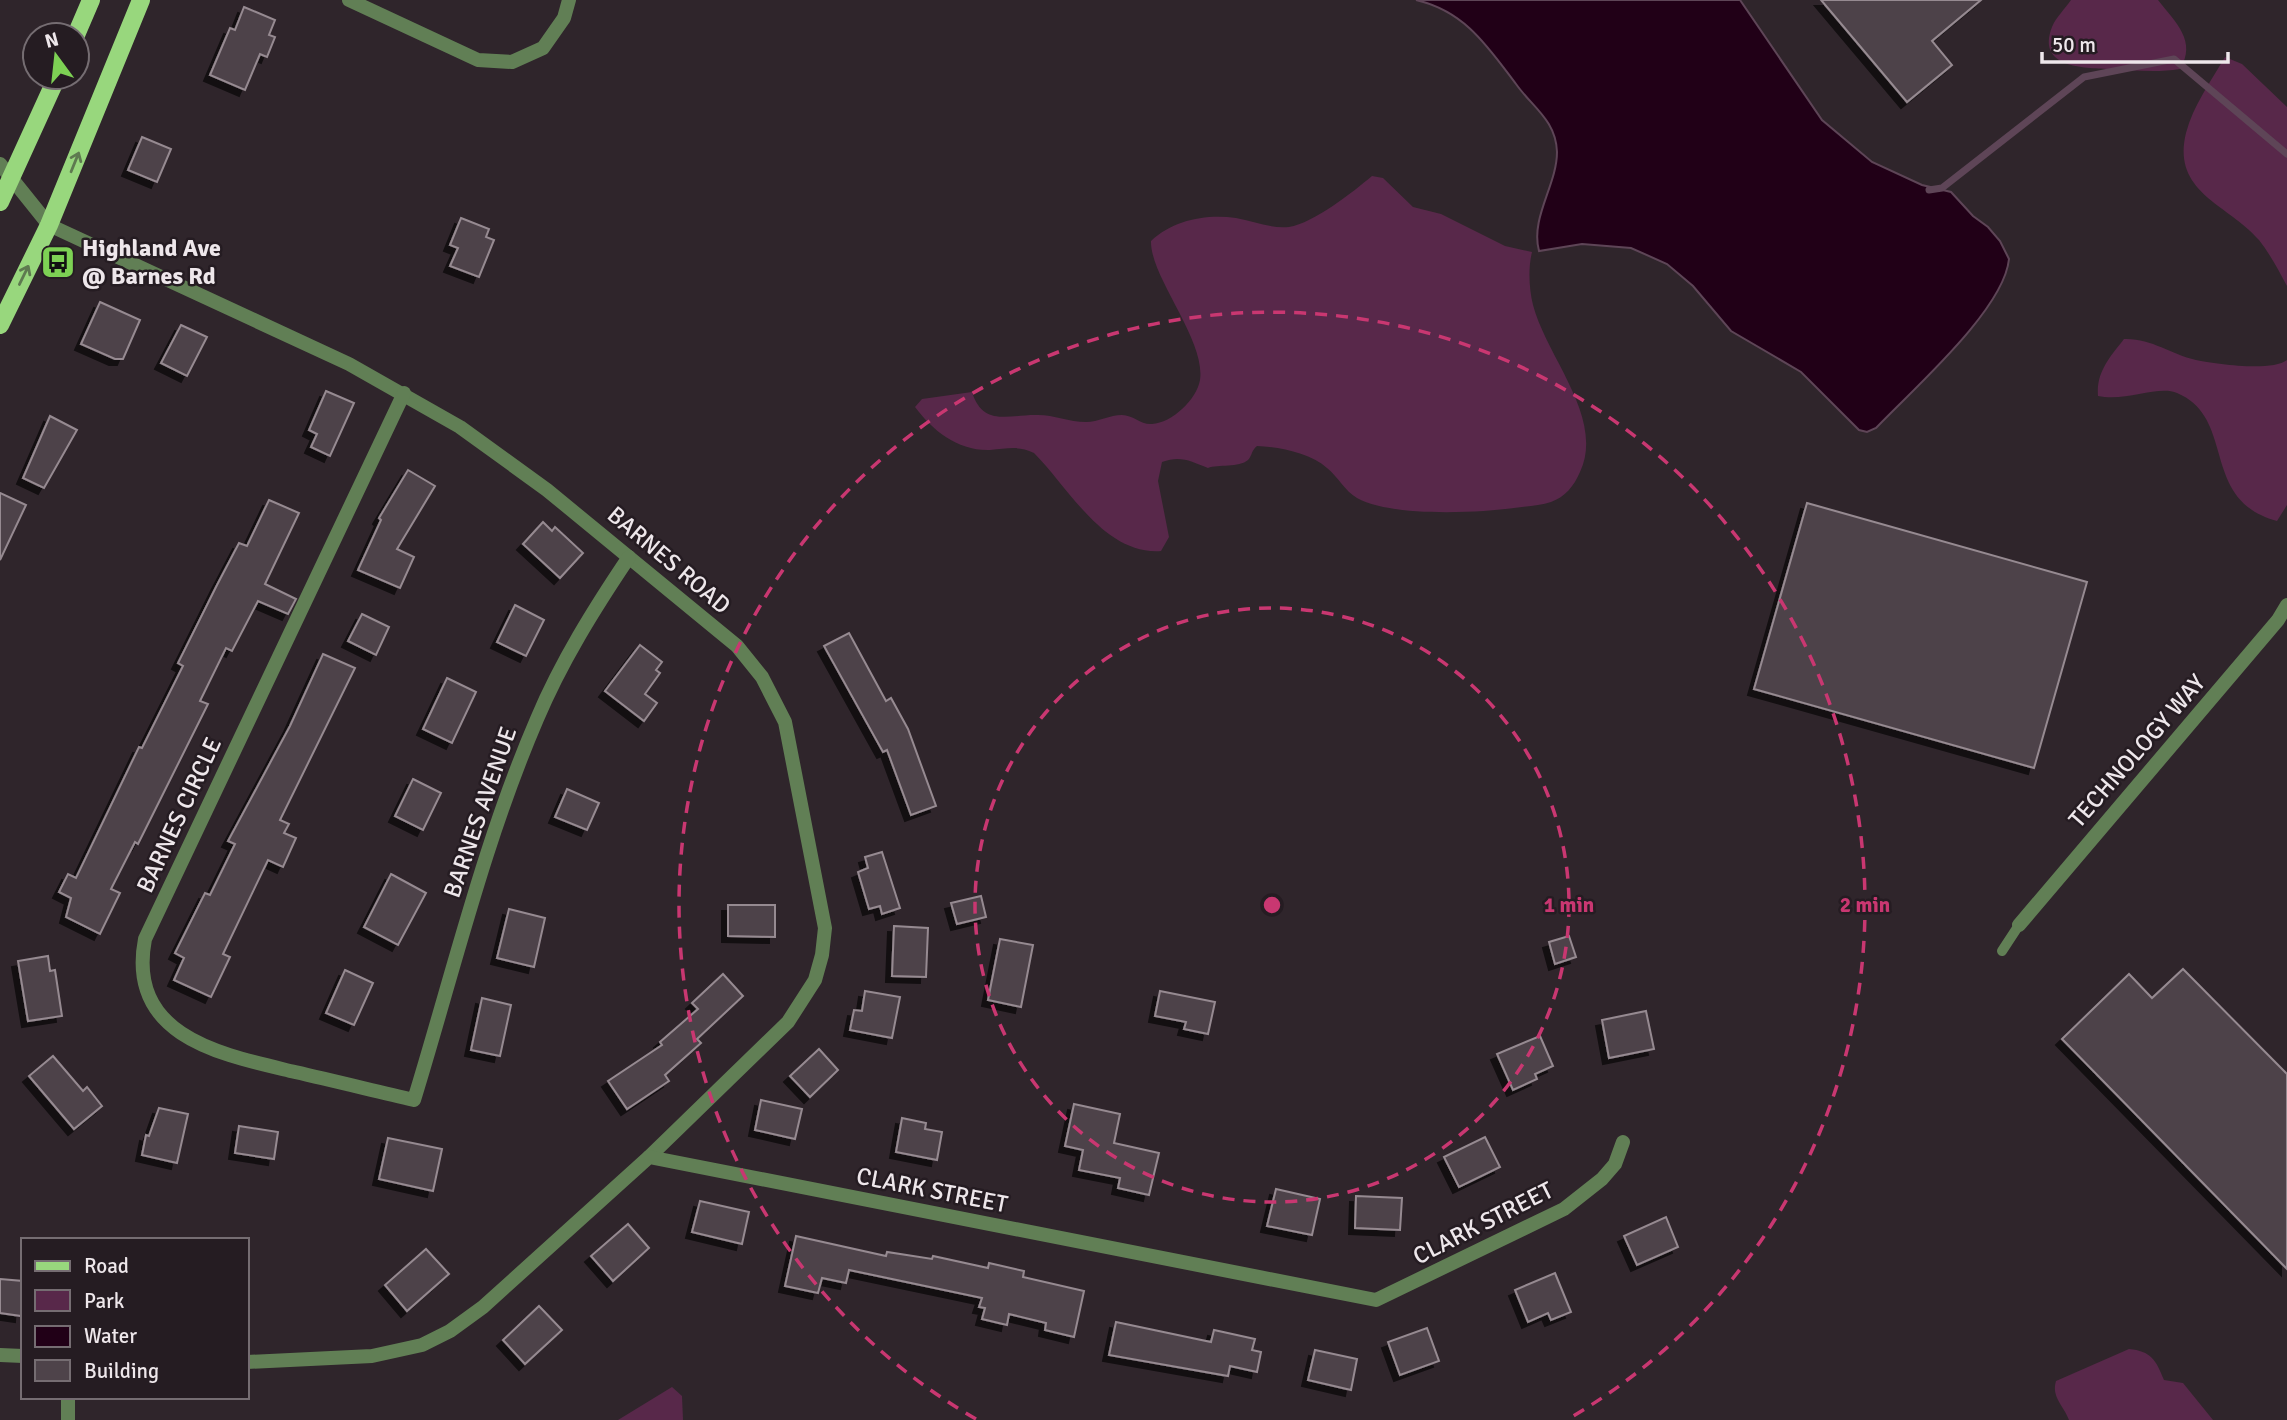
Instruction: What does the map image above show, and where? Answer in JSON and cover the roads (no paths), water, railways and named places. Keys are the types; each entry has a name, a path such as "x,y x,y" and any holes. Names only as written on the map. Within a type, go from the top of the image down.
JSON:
{"main road":[{"path":"82,21 91,0"},
{"path":"0,325 49,225 141,0"},
{"path":"0,202 5,171 49,91"}],"street":[{"path":"349,0 478,60 512,62 543,48 564,18 569,0"},
{"path":"5,171 49,225"},
{"name":"BARNES ROAD","path":"49,225 349,364 404,393 498,452 737,646 776,700 793,753 824,928 822,955 815,981 788,1022 649,1157"},
{"name":"BARNES CIRCLE","path":"404,393 145,939 143,953 146,984 153,1002 172,1028 187,1040 231,1057 414,1100"},
{"name":"BARNES AVENUE","path":"414,1100 461,937 532,732 576,642 629,557"},
{"name":"TECHNOLOGY WAY","path":"2018,925 2278,620 2287,605"},
{"name":"CLARK STREET","path":"649,1157 1376,1300 1564,1209 1602,1179 1615,1164 1623,1142"},
{"path":"248,1362 372,1356 422,1345 450,1331 483,1307 649,1157"},
{"path":"0,1355 21,1356"},
{"path":"68,1399 68,1420"}],"lane":[{"path":"2002,951 2018,925"}],"water":[{"path":"1416,0 1740,0 1822,120 1872,162 1922,185 1951,192 1973,216 1988,227 2000,241 2009,259 2003,279 1991,302 1974,325 1933,371 1876,428 1867,432 1859,430 1801,372 1731,331 1693,286 1667,264 1631,248 1582,244 1539,251 1538,226 1553,177 1557,152 1556,141 1548,122 1474,32 1448,13"}],"waterway":[{"path":"1929,190 1942,188 2084,77 2174,59 2287,154"}],"place":[{"name":"Highland Ave @ Barnes Rd","path":"58,262"}]}
